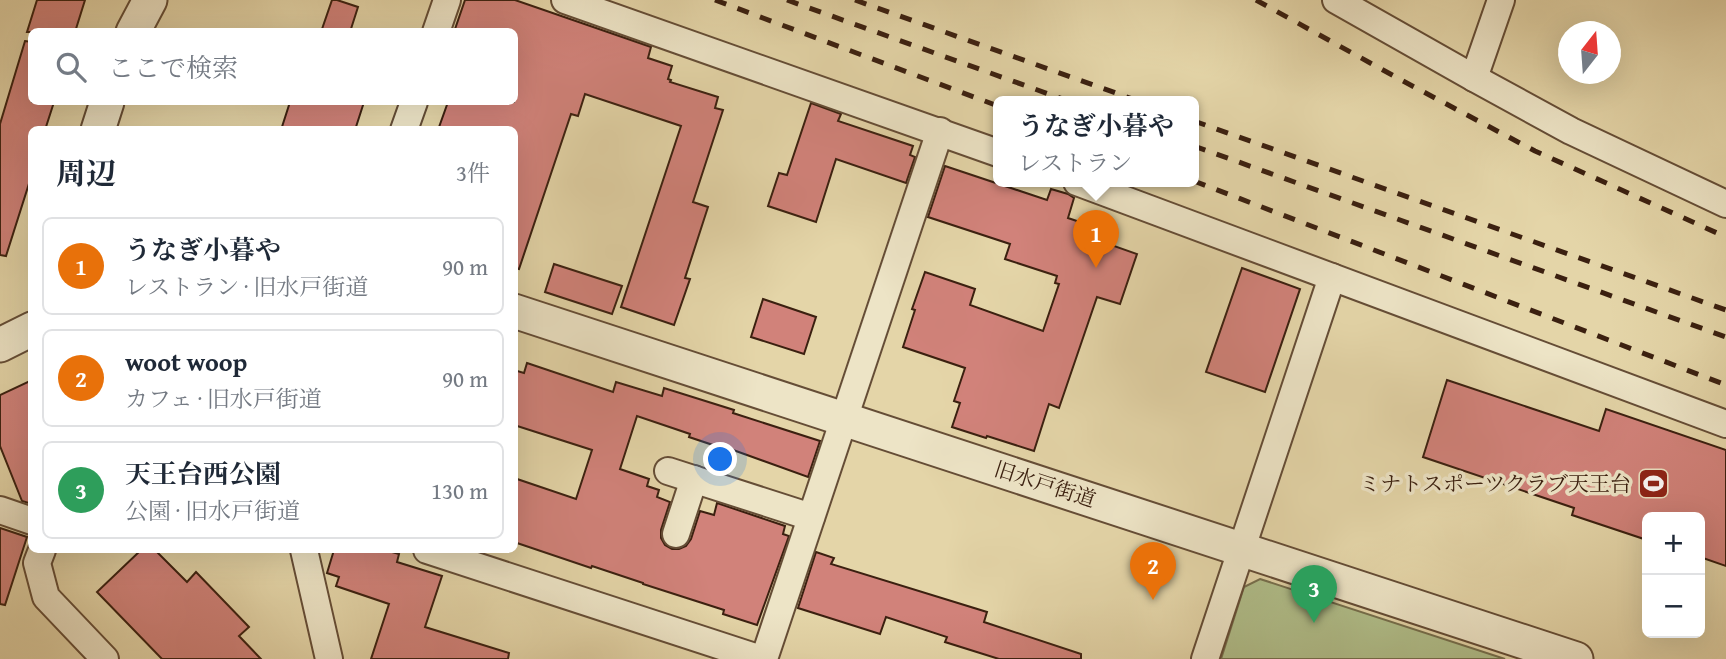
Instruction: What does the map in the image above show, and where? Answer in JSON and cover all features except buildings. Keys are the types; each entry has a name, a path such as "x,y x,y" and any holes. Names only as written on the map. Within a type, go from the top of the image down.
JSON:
{"street":[{"path":"136,28 150,0"},
{"path":"437,28 447,0"},
{"path":"565,0 993,151"},
{"path":"1336,0 1572,131 1726,204"},
{"path":"1474,78 1501,0"},
{"path":"99,126 106,105"},
{"path":"405,126 413,105"},
{"path":"436,553 762,659 940,131"},
{"path":"1090,187 1726,424"},
{"path":"1206,659 1332,277"},
{"name":"旧水戸街道","path":"518,312 1576,659"},
{"path":"0,345 28,331"},
{"path":"668,471 811,517"},
{"path":"676,534 694,479"},
{"path":"0,510 28,519"},
{"path":"41,553 37,563 46,597 105,659"},
{"path":"305,553 330,659"}],"green space":[{"path":"1260,579 1505,659 1221,659 1244,587"}],"railway":[{"path":"715,0 993,104"},
{"path":"787,0 1054,96"},
{"path":"855,0 1124,96"},
{"path":"1256,0 1535,151 1726,237"},
{"path":"1199,123 1726,310"},
{"path":"1199,148 1726,337"},
{"path":"1199,183 1726,385"}],"place":[{"name":"うなぎ小暮や","path":"1096,268"},
{"name":"ミナトスポーツクラブ天王台","path":"1654,483"},
{"name":"woot woop","path":"1153,600"},
{"name":"天王台西公園","path":"1314,623"}]}
